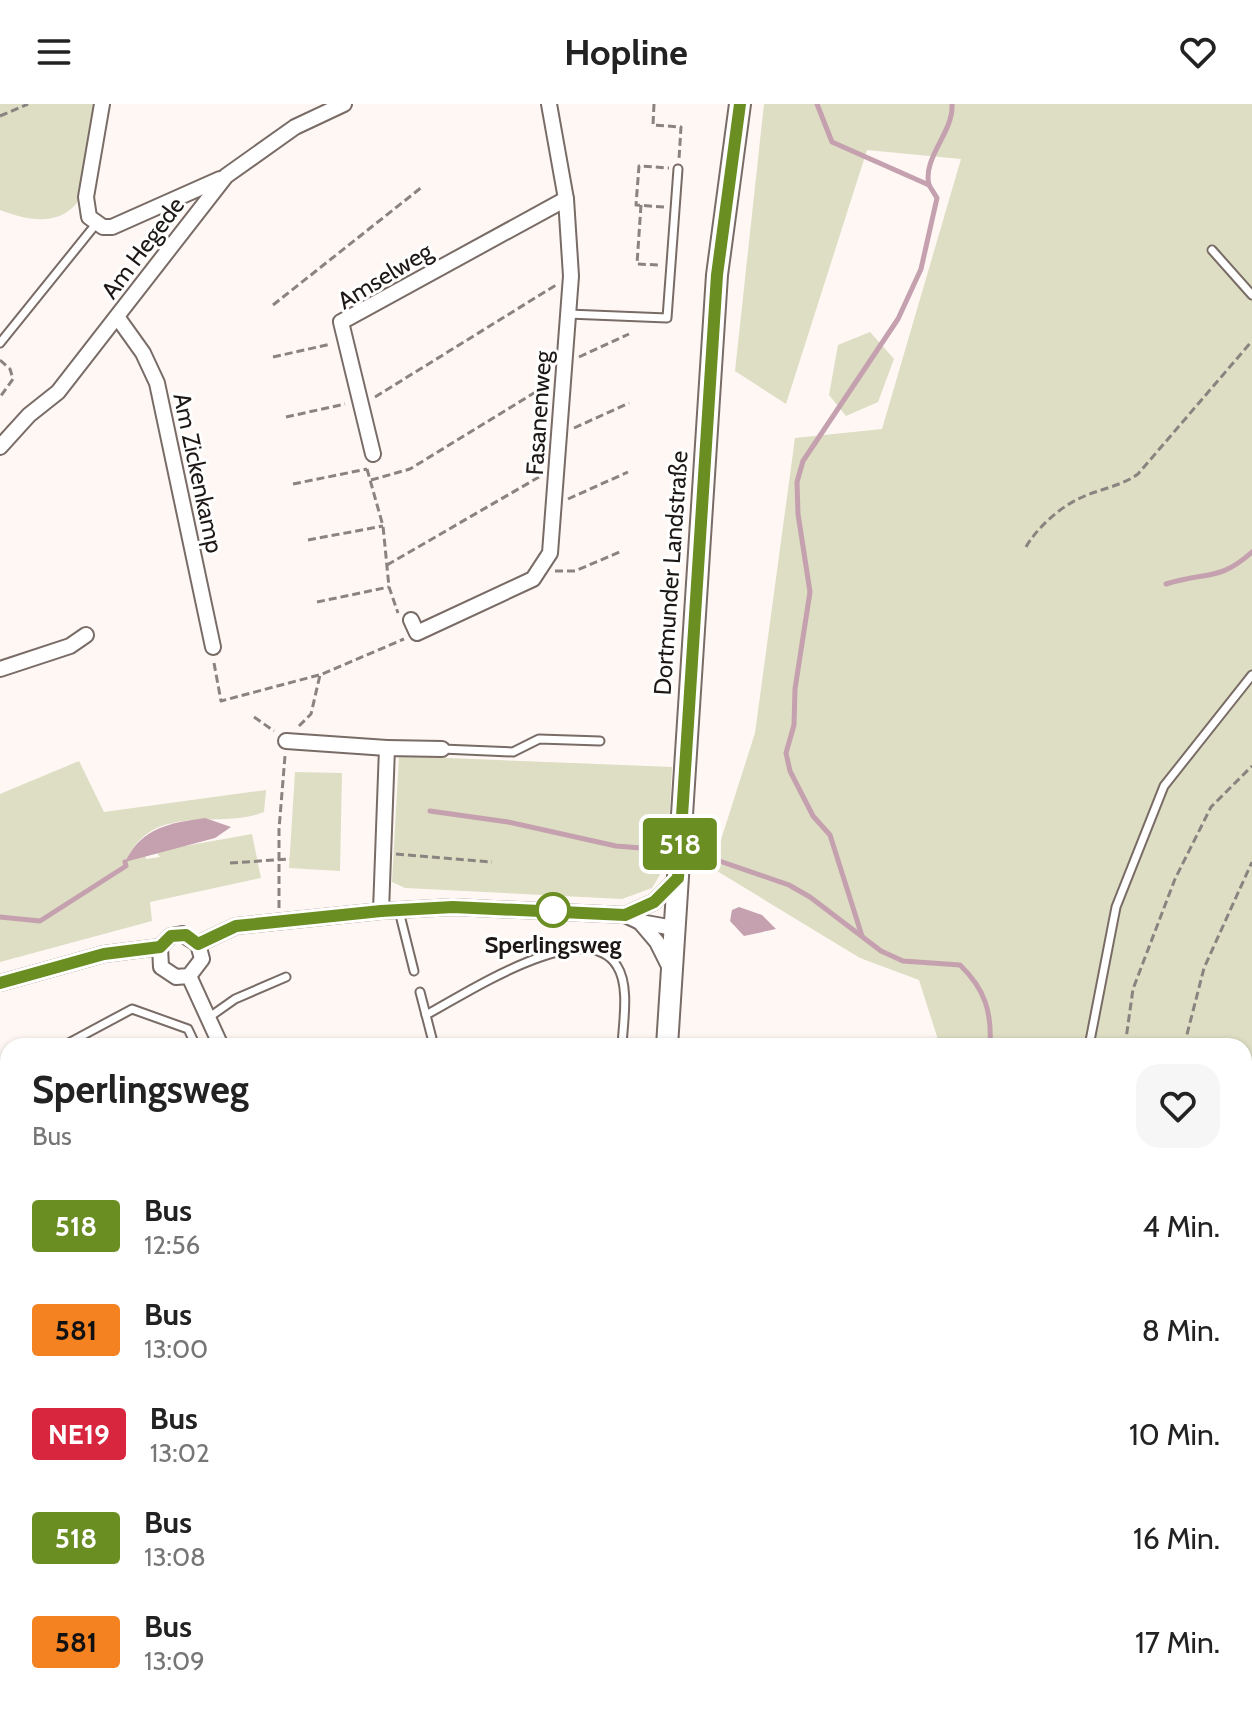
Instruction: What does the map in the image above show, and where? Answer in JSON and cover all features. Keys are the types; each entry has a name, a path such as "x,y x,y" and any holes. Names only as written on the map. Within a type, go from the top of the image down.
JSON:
{"main road":[{"name":"Dortmunder Landstraße","path":"667,1038 717,275 740,104"}],"street":[{"path":"102,104 86,197 89,217 96,224 112,227 226,176"},
{"name":"Am Hegede","path":"0,447 29,415 58,392 226,176 295,127 344,104"},
{"name":"Fasanenweg","path":"544,568 550,553 571,276 566,199 549,104"},
{"name":"Amselweg","path":"373,454 341,322 566,199"},
{"name":"Am Zickenkamp","path":"118,318 143,353 157,383 213,647"},
{"path":"411,620 417,633 533,579 544,568"},
{"path":"0,669 70,646 86,635"},
{"path":"286,741 442,749"},
{"path":"381,911 387,748"},
{"path":"625,915 654,902 678,878"},
{"path":"198,944 236,926 453,907 625,915 640,922 674,928"},
{"path":"640,922 657,942 671,970"},
{"path":"182,934 198,944 202,959 189,976 176,977 166,973 158,957 160,947 171,936 182,934"},
{"path":"0,983 104,954 160,947"},
{"path":"189,976 217,1038"}],"lane":[{"path":"568,314 667,318 678,169"},
{"path":"0,343 96,224"},
{"path":"1212,250 1252,295"},
{"path":"1091,1038 1116,907 1164,786 1252,675"},
{"path":"442,749 513,752 539,739 600,741"},
{"path":"399,910 414,971"},
{"path":"426,1015 529,961 562,951 597,950 608,955 621,975 622,1038"},
{"path":"208,1018 235,999 286,977"},
{"path":"420,992 432,1038"},
{"path":"78,1038 132,1009 188,1029 192,1038"}],"path":[{"path":"0,116 28,104"},
{"path":"654,104 653,125 681,127 678,169 639,166 636,205 675,207"},
{"path":"273,305 422,187"},
{"path":"641,205 637,264 671,266"},
{"path":"286,417 361,403 571,276"},
{"path":"371,480 410,469 564,369 629,334"},
{"path":"273,357 346,341"},
{"path":"1026,547 1034,533 1076,499 1126,482 1138,474 1252,341"},
{"path":"0,360 10,369 13,379 0,397"},
{"path":"559,434 629,403"},
{"path":"387,565 557,467"},
{"path":"293,484 367,469 383,526 389,587 395,611 411,620"},
{"path":"554,506 628,472"},
{"path":"308,540 383,526"},
{"path":"544,568 575,571 622,551"},
{"path":"317,602 389,587"},
{"path":"213,647 221,701 320,675"},
{"path":"254,717 286,741"},
{"path":"1126,1038 1133,989 1175,879 1211,807 1252,766"},
{"path":"383,853 492,862"},
{"path":"230,863 290,859"},
{"path":"1186,1038 1204,968 1252,862"}],"green space":[{"path":"0,104 105,104 91,176 71,209 54,218 31,218 0,210"},
{"path":"764,104 1252,104 1252,1038 937,1038 919,980 860,958 712,868 755,733 795,438 882,429 961,159 867,150 786,404 735,371"},
{"path":"870,332 894,359 878,402 846,416 829,395 838,345"},
{"path":"399,756 672,767 667,863 652,888 622,899 405,888 392,882"},
{"path":"79,761 104,812 266,790 264,812 246,817 170,823 153,830 139,841 127,859 144,849 146,859 160,857 156,852 168,849 252,834 261,878 150,902 152,921 0,962 0,794"},
{"path":"295,772 342,773 340,871 289,868"}],"shaded area":[{"path":"205,818 231,827 215,838 125,862 140,841 158,829"},
{"path":"739,907 762,915 776,929 744,936 730,921 732,910"}],"waterway":[{"path":"817,104 832,142 929,185 937,198 921,269 898,319 803,461 797,482 798,514 810,592 795,689 794,725 786,753 790,771 813,816 830,835 862,936"},
{"path":"929,185 930,165 948,125 952,104"},
{"path":"1166,584 1221,572 1252,552"},
{"path":"430,811 508,822 616,846 654,849"},
{"path":"705,856 789,885 810,897 881,951 903,961 960,965 981,992 990,1022 990,1038"},
{"path":"0,917 40,921 126,866 125,862"}],"bus line":[{"name":"518","path":"0,983 104,954 160,947 171,936 186,935 198,944 236,926 280,920 453,907 625,915 654,902 678,878 717,275 726,190 740,104"}],"place":[{"name":"Sperlingsweg","path":"553,910"}]}
